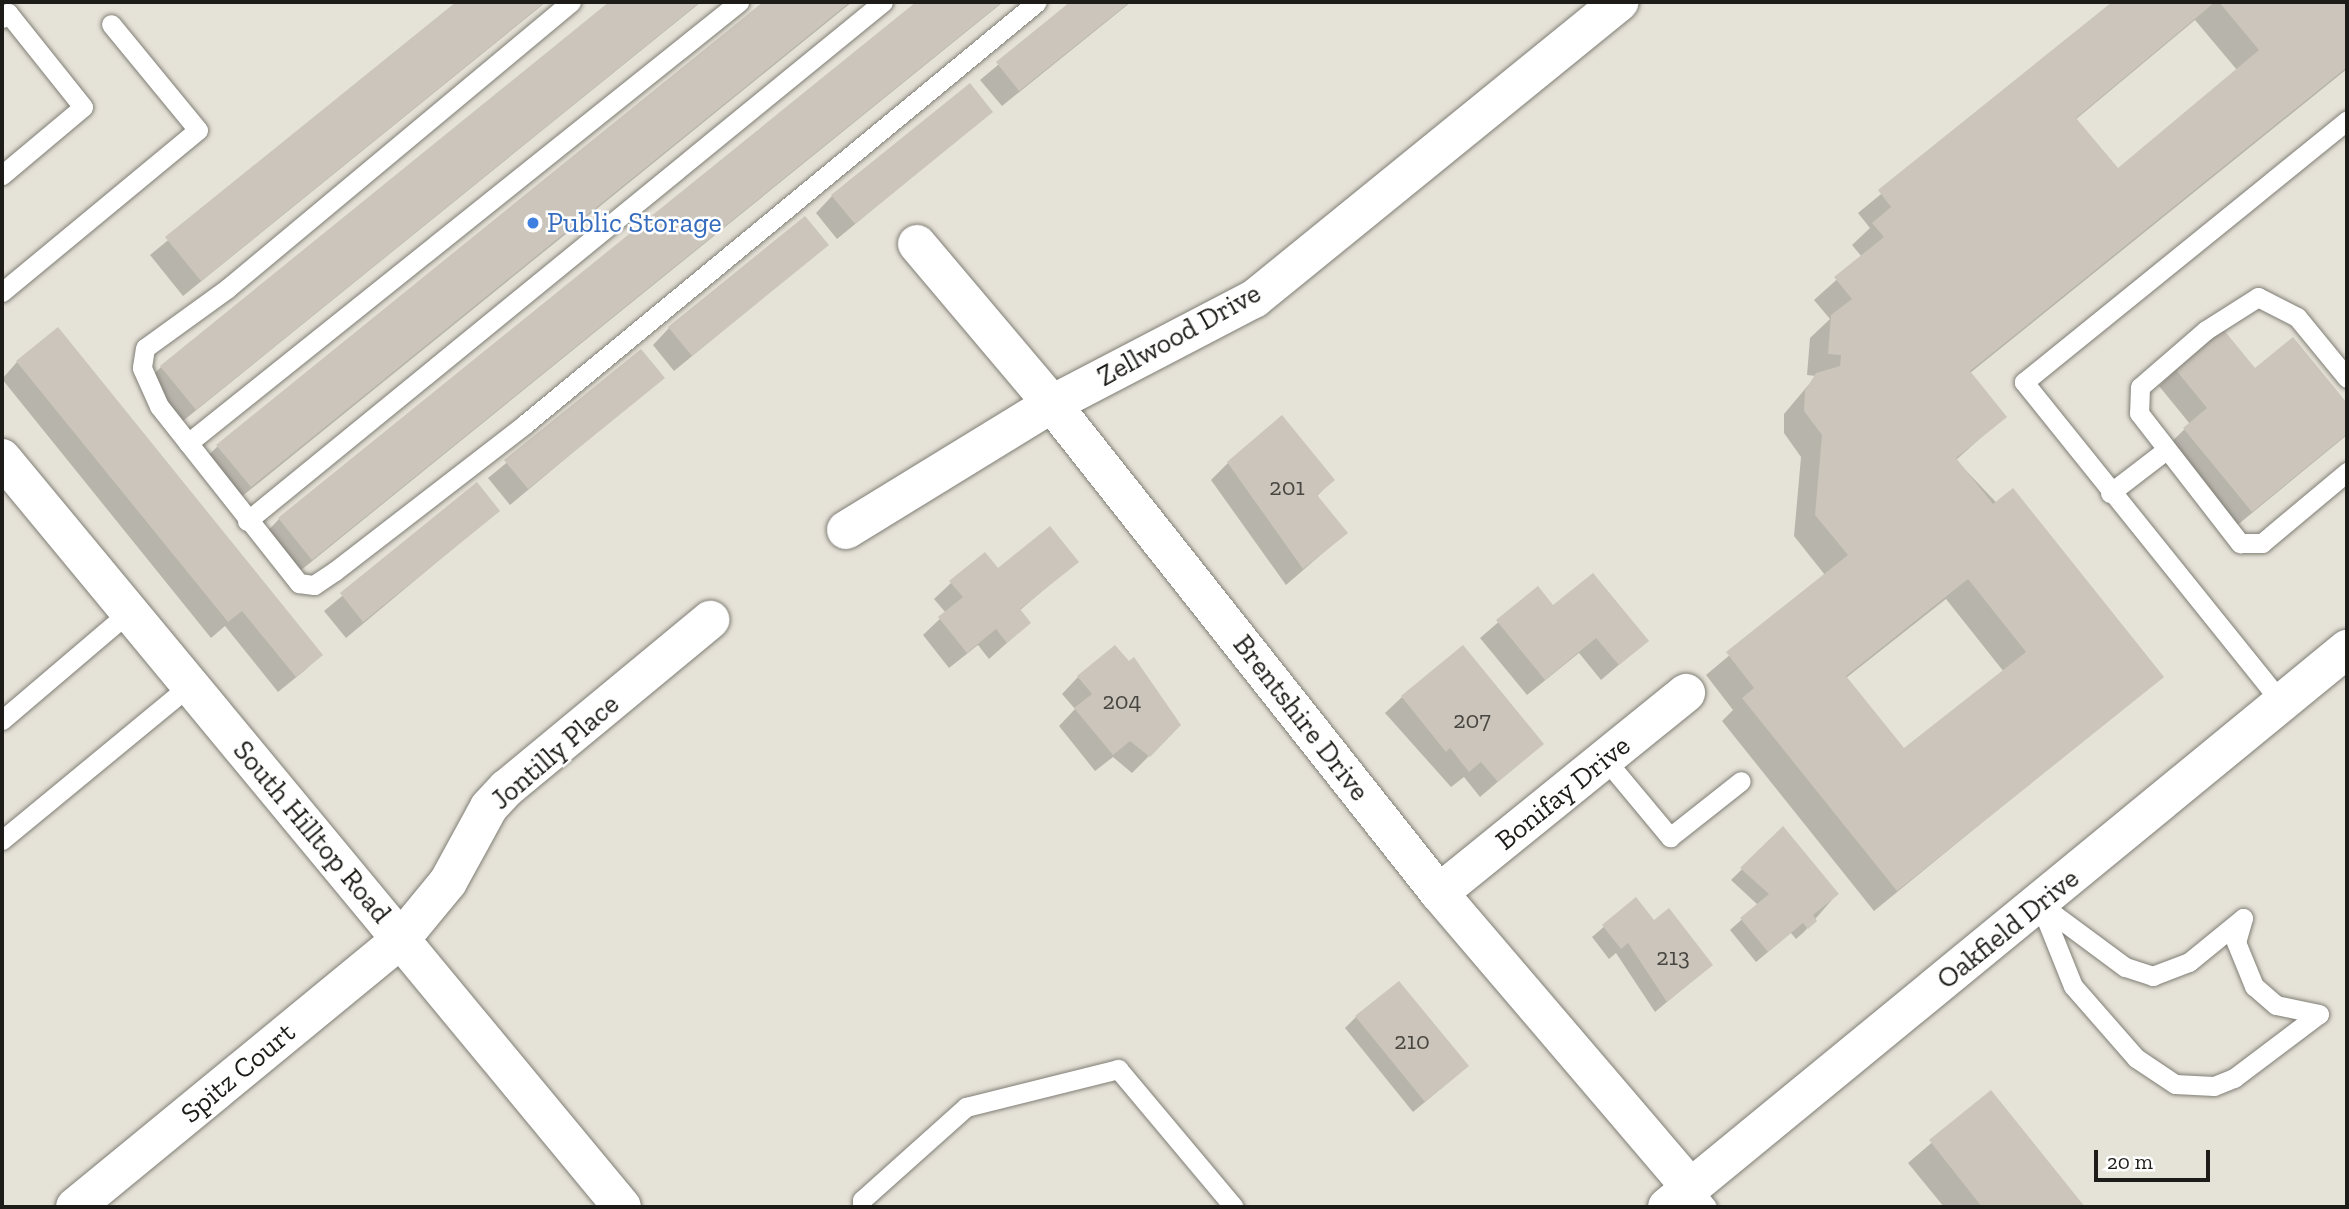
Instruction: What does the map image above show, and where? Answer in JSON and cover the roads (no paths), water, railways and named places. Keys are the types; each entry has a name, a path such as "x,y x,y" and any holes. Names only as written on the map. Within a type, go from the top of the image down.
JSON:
{"street":[{"name":"Zellwood Drive","path":"846,530 1052,404 1254,299 1620,2"},
{"name":"Brentshire Drive","path":"917,244 1052,404 1439,893 1689,1201"},
{"name":"South Hilltop Road","path":"2,458 622,1207"},
{"name":"Jontilly Place","path":"401,939 448,882 489,807 507,788 709,620"},
{"name":"Oakfield Drive","path":"1689,1201 2347,649"},
{"name":"Bonifay Drive","path":"1439,893 1686,694"},
{"name":"Spitz Court","path":"75,1207 401,939"}],"lane":[{"path":"571,2 228,288 145,348 148,388 247,521 299,583 314,584 335,571 1037,2"},
{"path":"188,443 739,2"},
{"path":"247,521 883,2"},
{"path":"2,18 8,13 83,107 2,175"},
{"path":"3,288 198,130 111,24"},
{"path":"2283,703 2110,493 2024,382 2347,120"},
{"path":"2347,378 2297,317 2258,297 2206,330 2140,387 2139,412 2240,543 2262,542 2347,471"},
{"path":"2110,493 2166,450"},
{"path":"2,720 130,612"},
{"path":"2,840 190,685"},
{"path":"1605,759 1670,837 1741,781"},
{"path":"2040,904 2125,967 2153,976 2189,962 2243,918 2236,942 2254,986 2276,1005 2319,1014 2234,1078 2214,1086 2175,1084 2136,1058 2073,986 2040,904"},
{"path":"862,1207 862,1200 966,1107 1118,1069 1234,1207"}],"place":[{"name":"Public Storage","path":"533,223"}]}
